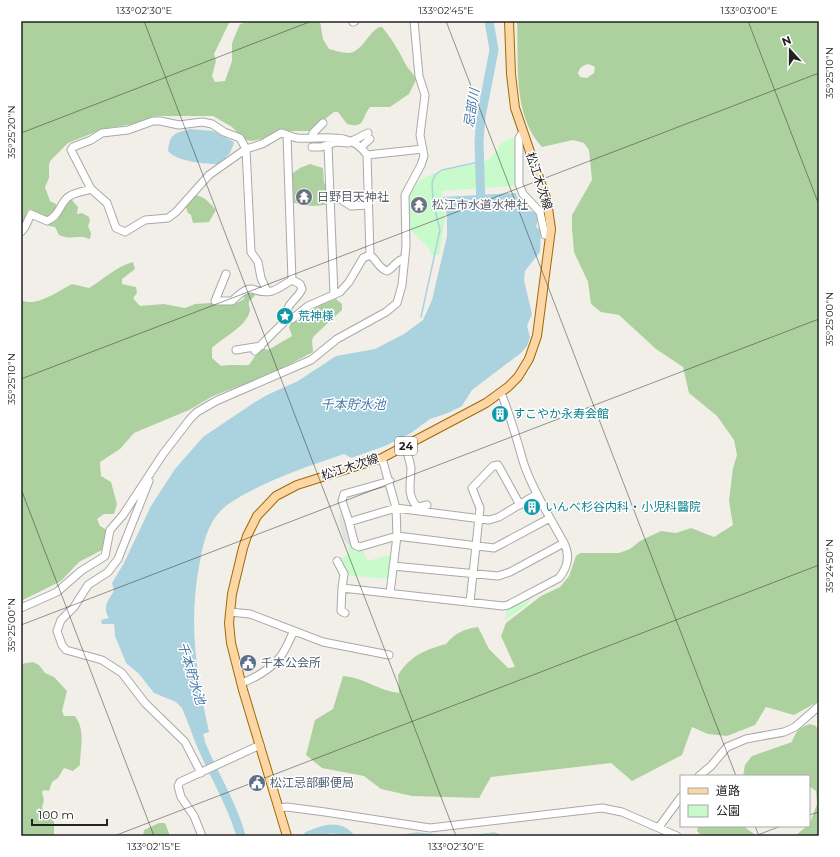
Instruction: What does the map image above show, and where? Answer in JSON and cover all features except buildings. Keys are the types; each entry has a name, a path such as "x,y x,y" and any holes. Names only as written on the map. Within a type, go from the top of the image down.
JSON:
{"main road":[{"name":"松江木次線","path":"287,836 241,683 231,642 230,612 233,588 247,536 257,516 276,496 297,485 382,458 501,393 518,377 534,349 550,242 550,220 547,201 522,133 512,92 509,21"}],"street":[{"path":"21,608 57,592 75,576 105,556 110,530 116,521 123,515 155,466 186,423 197,412 228,396 311,360 337,339 390,309 397,303 400,296 406,240 405,195 421,165 423,149 420,132 425,95 419,76 414,21"},
{"path":"267,291 258,262 251,252 246,149 240,138 224,132 212,124 202,122 179,125 153,121 128,130 102,133 91,140 73,147 71,150 91,189 107,203 116,228 124,232 145,220 168,218 176,212 209,175 246,149 262,144 279,134 286,134 296,138 341,137 361,147 367,155 370,255"},
{"path":"312,138 313,133 323,123"},
{"path":"522,133 519,138 519,184 524,194 540,212 545,235"},
{"path":"286,134 292,280"},
{"path":"312,147 328,145 336,142 352,142 369,136 361,147"},
{"path":"328,145 334,294"},
{"path":"367,155 423,149"},
{"path":"21,232 31,214 47,221 54,218 70,195 91,189"},
{"path":"334,199 340,199 350,206 368,205"},
{"path":"370,255 377,260 381,268 387,271 404,259"},
{"path":"236,350 258,349 288,318 296,317 308,306 344,289 363,258 370,255"},
{"path":"252,263 261,275"},
{"path":"226,274 215,301 232,301 243,290 249,288 267,291 278,288 292,280"},
{"path":"288,318 287,310 302,289 300,284 292,280"},
{"path":"342,588 508,605 559,578 564,573 568,551 537,494 523,461 516,429 501,393"},
{"path":"405,446 411,467 409,482 411,496 418,507 427,505"},
{"path":"382,458 390,481 396,508 397,536 390,593"},
{"path":"470,602 479,520 479,504 472,488 493,466 498,465 520,505"},
{"path":"155,466 118,559 108,572 88,585 74,608 61,620 57,631 62,645 66,650 102,660 122,674 145,703 185,742 202,772"},
{"path":"390,481 344,494 342,501 355,545 358,547 397,536 476,546 497,547 550,518"},
{"path":"349,522 396,508 479,520 494,518 520,505 537,494"},
{"path":"393,566 473,575 504,574 564,543"},
{"path":"338,561 344,574 340,607 341,612 345,613"},
{"path":"230,612 250,614 323,642 389,655"},
{"path":"241,683 250,680 276,662 281,656 294,631"},
{"path":"700,775 711,766 727,747 746,739 784,732 794,727 819,706"},
{"path":"202,836 194,816 183,802 178,789 180,782 260,745"},
{"path":"659,828 680,798"},
{"path":"279,808 288,807 430,828 602,808 622,812 677,836"}],"green space":[{"path":"21,21 230,21 214,54 216,61 212,76 215,82 225,81 232,61 232,43 240,24 253,21 320,21 323,39 329,49 348,53 358,49 374,31 382,27 395,45 416,80 409,94 390,107 370,107 362,122 357,125 347,124 338,112 334,112 310,131 277,131 262,139 252,141 245,140 232,127 213,116 157,116 132,124 103,129 68,143 51,160 49,164 49,178 45,187 50,201 56,204 57,208 47,217 41,216 31,209 28,210 21,228"},
{"path":"517,21 819,21 819,701 794,715 766,707 755,725 727,736 708,734 692,727 682,755 632,781 611,763 491,777 479,798 412,796 381,789 364,776 322,768 306,755 315,720 333,709 343,676 399,693 398,675 413,658 425,651 446,644 460,632 478,627 489,649 508,668 515,667 501,636 506,623 541,596 560,587 569,576 576,556 580,553 619,553 630,549 640,541 661,531 676,533 691,528 714,537 733,525 729,501 733,468 737,455 734,440 717,416 689,393 683,367 656,349 619,315 601,312 591,304 588,282 574,252 572,229 572,215 592,180 589,150 584,143 573,140 542,147 532,134 521,104 518,71","holes":["589,64 595,67 594,73 587,78 580,77 578,73 582,67"]},
{"path":"516,137 518,164 515,186 442,191 445,219 439,255 431,255 429,248 408,228 408,194 417,183 425,177 449,169 484,162 491,158 500,144"},
{"path":"310,164 323,168 324,183 339,192 341,196 337,203 314,206 291,202 290,175 300,168"},
{"path":"195,195 204,198 216,210 209,222 193,223 191,215 188,213 185,205"},
{"path":"69,200 72,200 78,207 77,214 82,213 89,217 90,221 88,226 91,233 90,239 82,237 70,238 59,235 55,227 49,226 49,223 57,220"},
{"path":"133,262 135,269 122,279 122,284 136,287 137,293 133,298 140,306 164,304 185,308 195,304 211,303 218,305 237,303 244,299 245,294 252,292 254,293 255,296 249,301 250,310 245,321 212,348 212,358 221,366 249,365 262,348 268,350 292,336 289,327 291,323 320,305 336,299 342,304 342,310 314,336 312,340 313,352 273,373 213,396 189,410 134,433 120,449 100,462 101,476 111,482 117,504 114,514 104,514 97,519 100,526 107,530 105,543 102,550 79,562 61,581 21,601 21,300 33,302 47,298 72,284 89,288 116,270"},
{"path":"348,546 353,546 354,552 363,550 367,561 391,555 389,579 346,575 339,560 349,553"},
{"path":"533,595 527,605 505,620 507,608"},
{"path":"33,662 39,665 45,673 54,677 67,691 62,711 64,716 75,716 80,728 82,740 80,765 73,771 64,768 58,778 52,782 49,791 44,790 42,792 44,800 42,808 54,822 54,836 21,836 21,664"},
{"path":"810,724 816,726 819,732 819,836 795,836 806,827 810,827 817,804 816,791 810,787 810,775 743,775 745,765 752,756 792,742 798,730"},
{"path":"159,823 165,823 170,836 143,836 144,830"},
{"path":"698,827 744,827 757,836 702,836 697,831"}],"shaded area":[{"path":"342,505 353,545 348,545 343,538 339,522"}],"water":[{"path":"190,129 213,131 232,141 234,143 230,153 219,164 192,162 172,155 168,151 170,141 174,135"},
{"name":"千本貯水池","path":"516,193 520,205 524,209 536,213 538,219 536,227 541,230 540,252 525,271 524,280 532,314 527,326 530,337 527,346 521,353 472,390 462,406 448,413 430,419 411,433 385,446 351,458 344,454 266,483 227,505 212,523 203,545 196,583 194,626 197,668 209,732 203,734 205,740 196,743 182,708 176,702 154,693 139,674 126,663 115,636 114,624 102,624 101,620 109,618 106,607 114,591 112,583 124,563 151,506 175,469 203,437 252,404 267,395 298,381 336,356 375,349 404,334 423,320 432,300 447,236 447,217 443,197"}],"waterway":[{"name":"忌部川","path":"481,206 479,141 481,117 494,50 489,21"},
{"path":"421,317 440,230 433,202 432,183 435,175 442,170 479,162"},
{"name":"千本貯水池","path":"196,731 226,796 241,836"},
{"name":"忌部川","path":"308,836 329,829 340,830 349,836"},
{"path":"399,836 417,833 444,836"},
{"path":"470,836 494,833 502,836"}],"place":[{"name":"日野目天神社","path":"304,197"},
{"name":"松江市水道水神社","path":"419,205"},
{"name":"荒神様","path":"285,316"},
{"name":"すこやか永寿会館","path":"500,414"},
{"name":"いんべ杉谷内科・小児科醫院","path":"532,507"},
{"name":"千本公会所","path":"248,663"},
{"name":"松江忌部郵便局","path":"257,783"}]}
